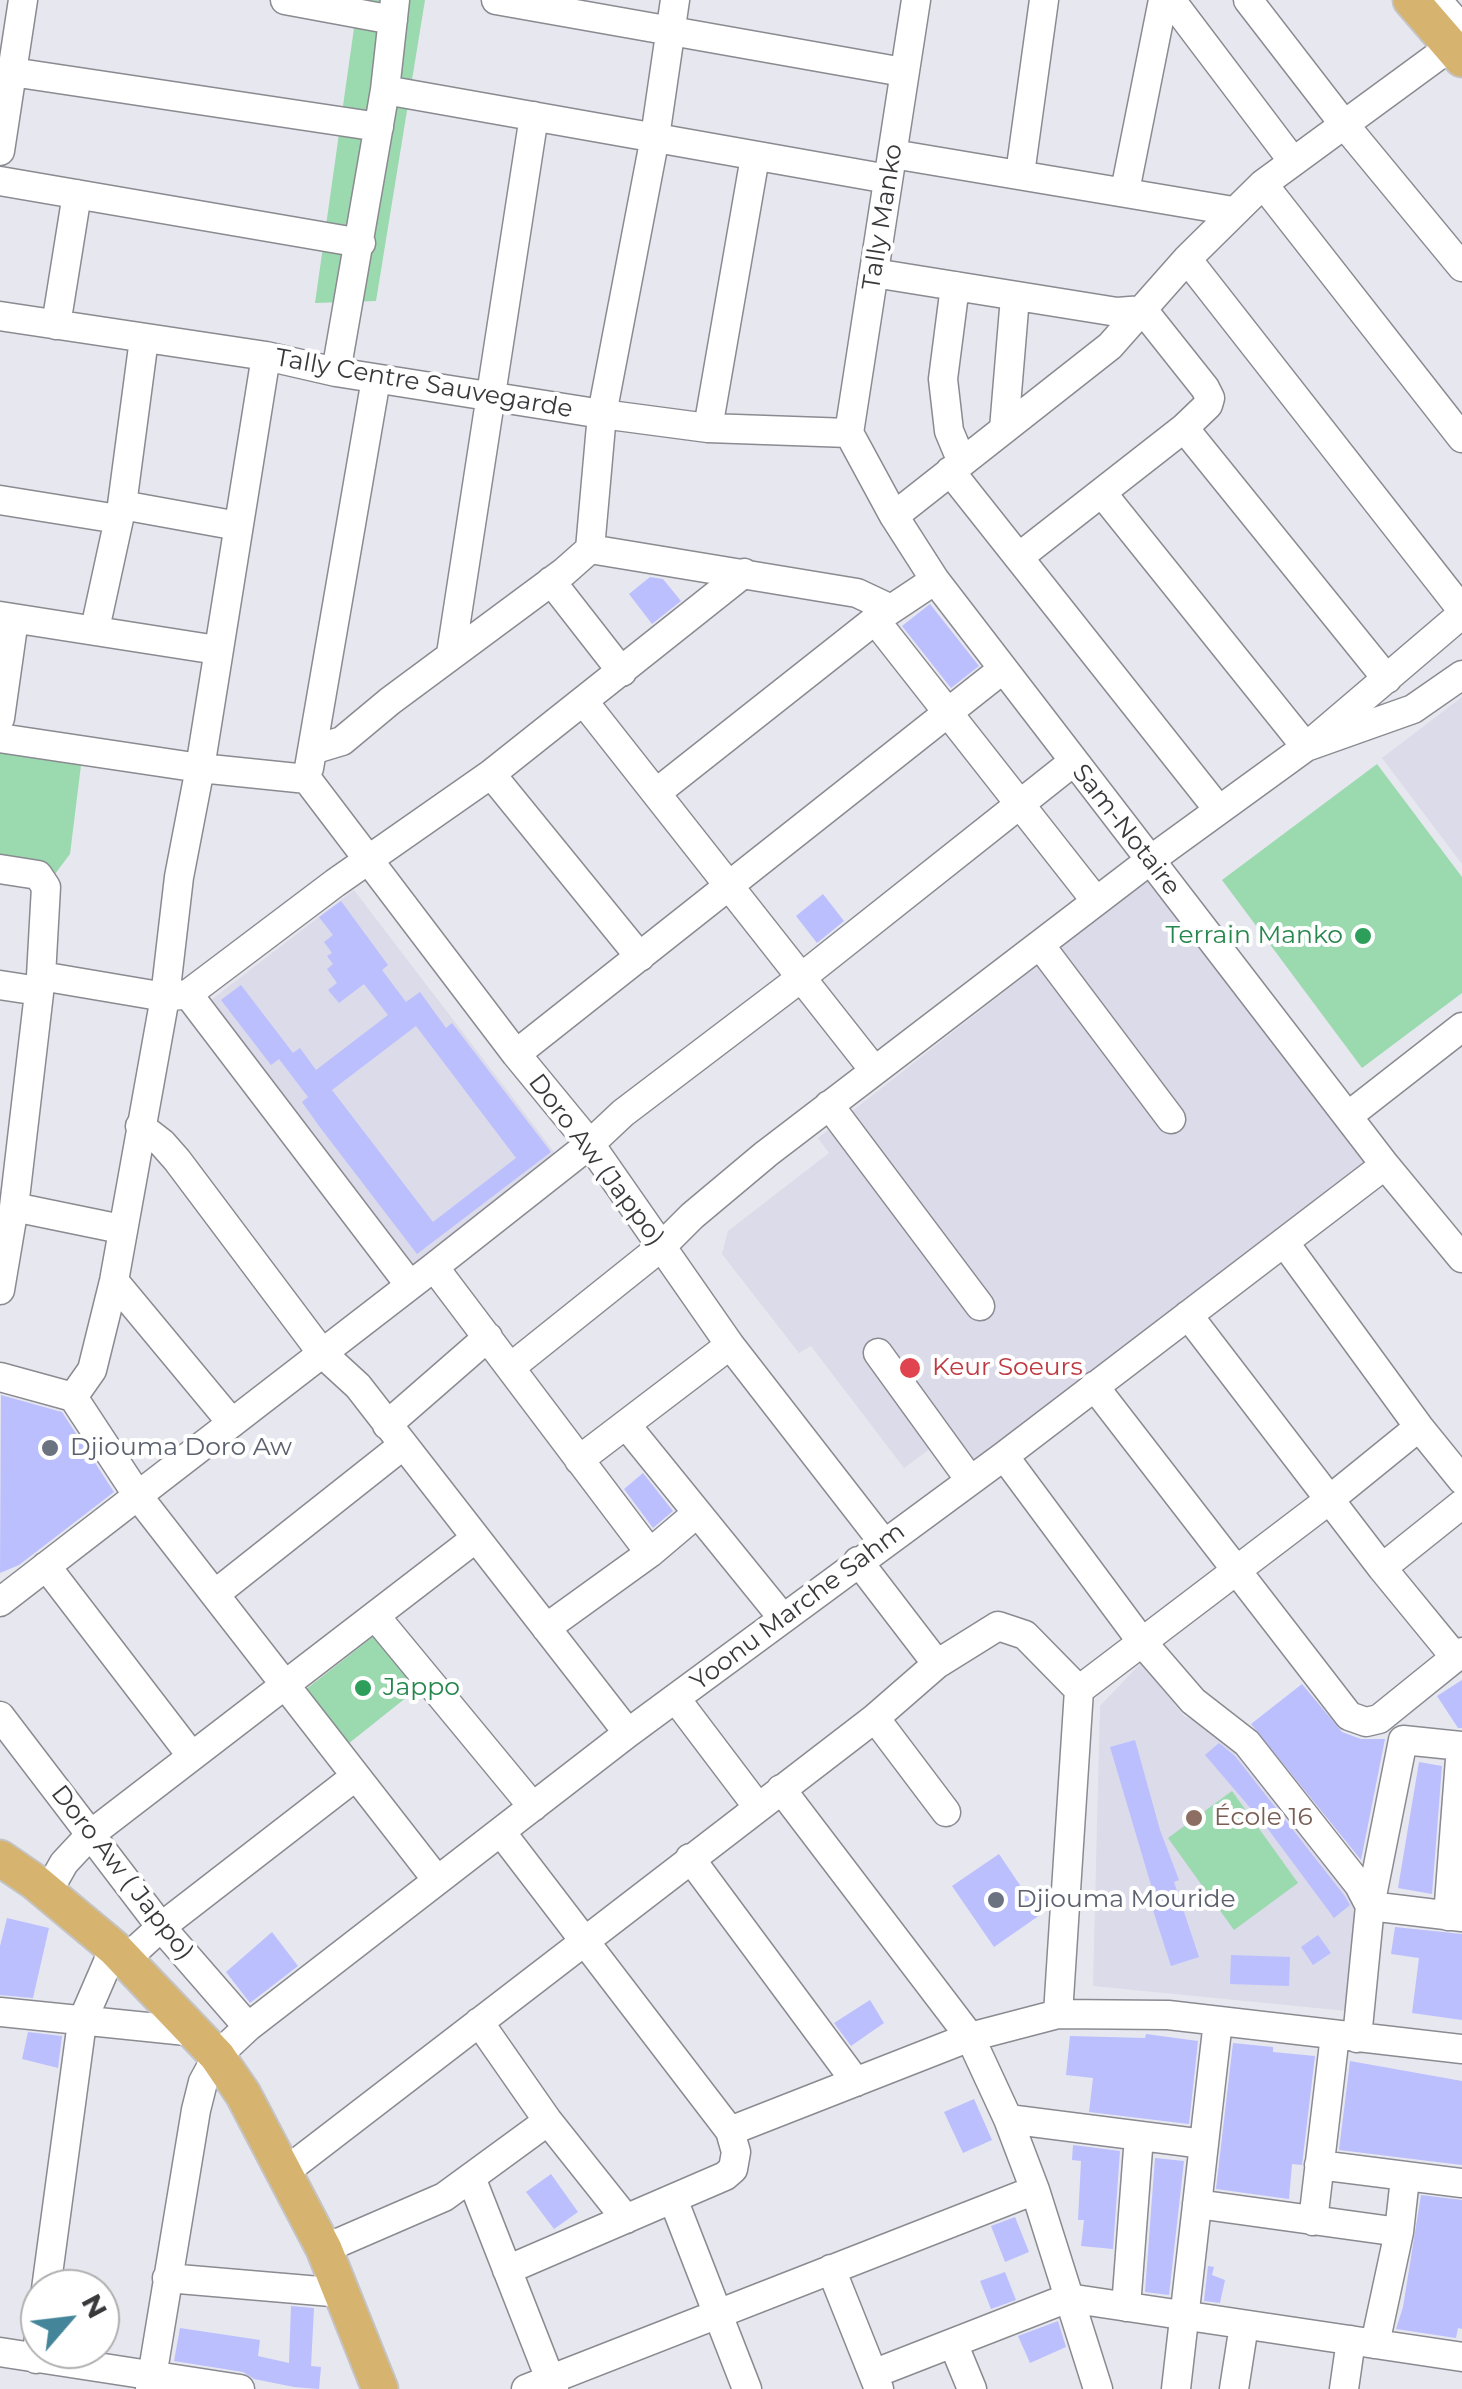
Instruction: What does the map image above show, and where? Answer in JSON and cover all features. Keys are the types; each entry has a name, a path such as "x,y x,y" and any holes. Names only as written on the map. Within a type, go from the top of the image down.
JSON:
{"main road":[{"path":"1411,0 1458,45"},
{"path":"0,1858 120,1954 206,2044 243,2094 324,2249 380,2389"}],"street":[{"path":"0,151 23,0"},
{"path":"285,0 394,10 361,243 336,372"},
{"path":"496,0 904,72"},
{"path":"312,750 342,741 590,549 602,414 656,137 676,0"},
{"name":"Tally Manko","path":"849,433 916,0"},
{"path":"1020,174 1044,0"},
{"path":"1126,191 1163,0"},
{"path":"1171,0 1292,160"},
{"path":"1248,0 1462,267"},
{"path":"894,516 1110,346 1187,259 1263,184 1343,123 1458,45 1437,0"},
{"path":"12,72 379,127"},
{"path":"385,90 755,156 1020,174 1233,211"},
{"path":"452,654 534,116"},
{"path":"708,428 755,156"},
{"path":"0,181 361,243"},
{"path":"1263,184 1457,419"},
{"path":"56,325 77,194"},
{"path":"510,1366 661,1247 692,1216 829,1105 1306,746 1462,612 1187,259"},
{"path":"874,273 1015,298 1117,312 1143,310"},
{"path":"955,286 943,380 956,466 1019,558 1218,809"},
{"path":"1004,429 1015,298"},
{"path":"1019,558 1208,405 1210,398 1143,310"},
{"name":"Tally Centre Sauvegarde","path":"0,316 266,356 376,379 602,414 708,428 849,433"},
{"path":"95,629 120,512 144,338"},
{"path":"73,1397 92,1370 114,1281 140,1126 176,996 178,877 200,768 266,356"},
{"path":"0,738 200,768 307,779 376,379"},
{"path":"1184,428 1387,680"},
{"name":"Sam-Notaire","path":"849,433 894,516 936,580 1149,861 1462,1258"},
{"path":"1102,493 1306,746"},
{"path":"0,500 238,526"},
{"path":"590,549 857,593 883,615 947,714 1096,901"},
{"path":"0,985 40,983 176,996 491,774 744,573"},
{"path":"656,794 883,615 936,580"},
{"path":"551,581 622,672"},
{"path":"0,718 7,618 217,650"},
{"path":"516,1054 1004,669"},
{"path":"1306,746 1413,708 1462,675"},
{"path":"584,702 874,1070"},
{"path":"0,1602 434,1267 624,1113 1074,762"},
{"path":"491,774 640,957"},
{"name":"Doro Aw (Jappo)","path":"307,779 516,1054 590,1144 730,1345 883,1542"},
{"path":"0,869 34,874 45,883 40,983 12,1106 14,1208 0,1290"},
{"path":"1040,945 1171,1118"},
{"path":"176,996 409,1284"},
{"path":"1348,1116 1457,1042"},
{"path":"829,1105 980,1306"},
{"path":"140,1126 162,1142 177,1160 322,1353 358,1386 628,1732"},
{"name":"Yoonu Marche Sahm","path":"206,2044 248,2027 628,1732 1004,1456 1385,1165"},
{"path":"14,1208 121,1229"},
{"path":"1284,1242 1462,1480"},
{"path":"434,1267 650,1553"},
{"path":"114,1281 232,1423"},
{"path":"1094,1386 1239,1569 1339,1706 1349,1716 1366,1722 1388,1714 1458,1654 1382,1568 1188,1315"},
{"path":"215,1594 395,1435 488,1338"},
{"path":"578,1460 730,1345"},
{"path":"878,1353 970,1480"},
{"path":"0,1378 73,1397 138,1496 437,1880"},
{"path":"627,1426 782,1617"},
{"path":"1079,1690 1329,1500 1419,1426"},
{"path":"1004,1456 1142,1642 1193,1701 1246,1744 1359,1884 1370,1906"},
{"path":"1382,1568 1462,1504"},
{"path":"546,1628 650,1553 696,1514"},
{"path":"47,1892 64,1863 91,1834 476,1538"},
{"path":"858,1561 937,1664"},
{"path":"46,1566 192,1755"},
{"path":"376,1617 533,1807"},
{"path":"286,2171 875,1718 937,1664 990,1629 1005,1626 1025,1636 1079,1690 1058,2014"},
{"path":"676,1700 757,1806"},
{"path":"1313,2220 1320,2165 1403,1740 1388,1714"},
{"name":"Doro Aw ( Jappo)","path":"0,1716 161,1928 248,2027"},
{"path":"875,1718 946,1812"},
{"path":"1370,1906 1455,1916 1461,1746 1403,1740"},
{"path":"49,2269 82,2022 120,1954 161,1928 356,1776"},
{"path":"781,1789 970,2038 1008,2119 1035,2190 1098,2389"},
{"path":"501,1832 730,2131 736,2152 733,2169 726,2176 508,2270"},
{"path":"690,1858 856,2082"},
{"path":"0,2012 206,2044 203,2082 151,2383"},
{"path":"730,2131 970,2038 1058,2014 1118,2012 1462,2049"},
{"path":"1176,2389 1218,2021"},
{"path":"479,2022 548,2121 626,2220"},
{"path":"1008,2119 1204,2144"},
{"path":"324,2249 444,2197 548,2121"},
{"path":"1126,2307 1140,2136"},
{"path":"1320,2165 1462,2183"},
{"path":"1344,2389 1399,2232 1405,2178"},
{"path":"472,2180 508,2270 544,2386 1035,2190"},
{"path":"673,2199 747,2389"},
{"path":"1197,2204 1399,2232"},
{"path":"832,2269 876,2381 953,2343 1068,2298 1462,2357"},
{"path":"167,2278 344,2293"},
{"path":"1234,2389 1244,2324"},
{"path":"953,2343 972,2389"},
{"path":"87,2369 151,2383 240,2389"}],"shaded area":[{"path":"1462,697 1462,864 1382,758"},
{"path":"1148,879 1376,1167 975,1475 946,1437 904,1468 811,1346 799,1353 722,1254 728,1231 829,1153 818,1138"},
{"path":"354,890 561,1161 418,1270 211,1000"},
{"name":"École 16","path":"1141,1663 1184,1716 1226,1735 1355,1900 1347,2011 1093,1986 1100,1706"}],"green space":[{"path":"358,0 425,0 376,301 315,303"},
{"path":"0,738 83,749 70,854 55,874 0,867"},
{"name":"Terrain Manko","path":"1377,764 1462,877 1462,993 1362,1068 1222,880"},
{"name":"Jappo","path":"379,1632 422,1685 348,1744 305,1690"},
{"path":"1232,1791 1298,1883 1234,1930 1168,1838"}],"building":[{"path":"650,577 663,579 681,601 652,624 629,594"},
{"path":"930,604 979,666 951,688 902,626"},
{"path":"823,894 844,921 817,943 796,916"},
{"path":"341,901 388,965 382,970 406,1002 420,992 446,1028 452,1023 551,1152 417,1254 302,1102 308,1097 279,1059 271,1065 221,1000 241,985 293,1053 300,1048 316,1070 388,1015 364,984 339,1003 328,990 337,983 327,969 333,964 327,956 332,953 324,942 333,935 319,917","holes":["416,1026 516,1158 433,1222 332,1090"]},
{"name":"Djiouma Doro Aw","path":"1,1395 62,1412 114,1492 19,1565 0,1573"},
{"path":"643,1473 673,1511 653,1528 624,1489"},
{"path":"1462,1680 1462,1728 1458,1728 1437,1696"},
{"path":"1302,1684 1342,1732 1361,1739 1385,1739 1361,1860 1251,1724"},
{"path":"1135,1740 1199,1957 1171,1966 1110,1747"},
{"path":"1219,1743 1235,1756 1344,1895 1350,1905 1334,1918 1265,1825 1205,1755"},
{"path":"1419,1762 1442,1766 1432,1894 1398,1888"},
{"name":"Djiouma Mouride","path":"999,1854 1040,1915 994,1947 952,1886"},
{"path":"7,1918 49,1928 33,1998 0,1995 0,1946"},
{"path":"1395,1927 1462,1934 1462,2020 1412,2013 1419,1958 1391,1954"},
{"path":"272,1932 298,1966 250,2003 226,1972"},
{"path":"1318,1935 1331,1953 1313,1965 1301,1947"},
{"path":"1231,1955 1290,1957 1289,1986 1230,1984"},
{"path":"870,2000 884,2023 851,2046 834,2023"},
{"path":"28,2032 62,2036 58,2068 22,2059"},
{"path":"1146,2034 1198,2041 1189,2124 1089,2112 1093,2078 1066,2075 1070,2036 1145,2038"},
{"path":"1233,2043 1315,2056 1302,2165 1292,2164 1289,2199 1216,2189"},
{"path":"1350,2061 1462,2081 1462,2165 1339,2150"},
{"path":"974,2099 992,2140 963,2153 944,2112"},
{"path":"1073,2145 1120,2151 1113,2249 1081,2246 1081,2161 1072,2160"},
{"path":"1155,2158 1184,2161 1169,2295 1145,2292"},
{"path":"551,2174 578,2212 554,2229 526,2192"},
{"path":"1421,2195 1462,2200 1462,2329 1458,2328 1456,2338 1396,2329"},
{"path":"1015,2217 1029,2252 1005,2262 991,2226"},
{"path":"1208,2266 1214,2267 1212,2275 1225,2280 1220,2303 1204,2301"},
{"path":"1005,2272 1016,2300 991,2309 980,2281"},
{"path":"291,2306 314,2308 311,2366 321,2367 319,2389 174,2361 180,2328 260,2340 258,2356 289,2363"},
{"path":"1058,2321 1066,2347 1030,2363 1018,2336"}],"place":[{"name":"Terrain Manko","path":"1363,936"},
{"name":"Keur Soeurs","path":"910,1368"},
{"name":"Djiouma Doro Aw","path":"50,1448"},
{"name":"Jappo","path":"363,1688"},
{"name":"École 16","path":"1194,1818"},
{"name":"Djiouma Mouride","path":"996,1900"}]}
